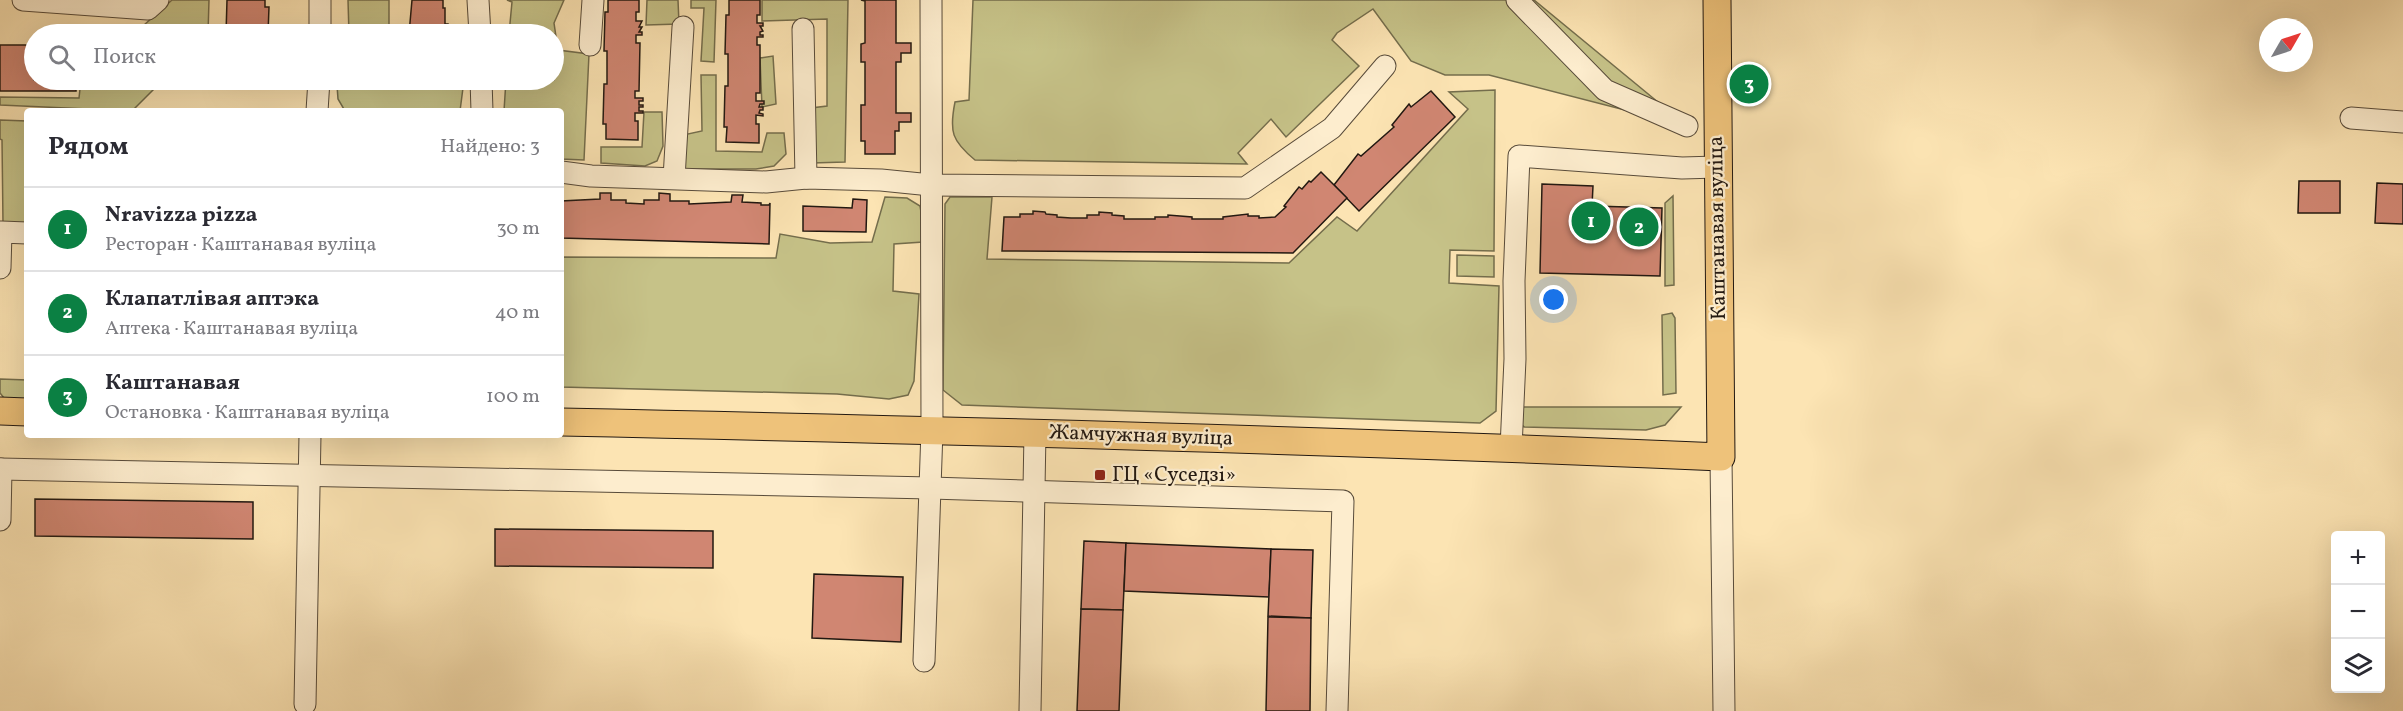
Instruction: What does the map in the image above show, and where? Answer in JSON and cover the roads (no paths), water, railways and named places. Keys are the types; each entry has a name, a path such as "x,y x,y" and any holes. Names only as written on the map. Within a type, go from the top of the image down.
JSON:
{"main road":[{"name":"Каштанавая вуліца","path":"1717,0 1721,457"},
{"path":"0,411 24,412"},
{"name":"Жамчужная вуліца","path":"564,422 1035,433 1721,457"}],"street":[{"path":"22,0 148,9 158,0"},
{"path":"320,0 320,24"},
{"path":"478,0 479,24"},
{"path":"590,45 592,0"},
{"path":"924,661 932,430 931,0"},
{"name":"Каштанавая вуліца","path":"1517,0 1605,90 1687,126"},
{"path":"674,178 683,27"},
{"path":"803,29 806,178"},
{"path":"564,172 591,176 766,182 806,178 881,180 931,185 1245,188 1332,128 1385,66"},
{"path":"317,108 318,90"},
{"path":"481,90 482,108"},
{"path":"2351,118 2403,122"},
{"path":"1510,448 1515,359 1514,281 1519,156 1682,168 1717,167"},
{"path":"0,268 1,232 24,233"},
{"path":"1030,711 1035,433"},
{"path":"305,704 310,438"},
{"path":"1721,457 1724,711"},
{"path":"0,520 1,469 931,488 1343,501 1337,711"}],"place":[{"name":"Каштанавая","path":"1749,84"},
{"name":"Nravizza pizza","path":"1591,221"},
{"name":"Клапатлівая аптэка","path":"1639,227"},
{"name":"ГЦ «Суседзі»","path":"1100,475"}]}
